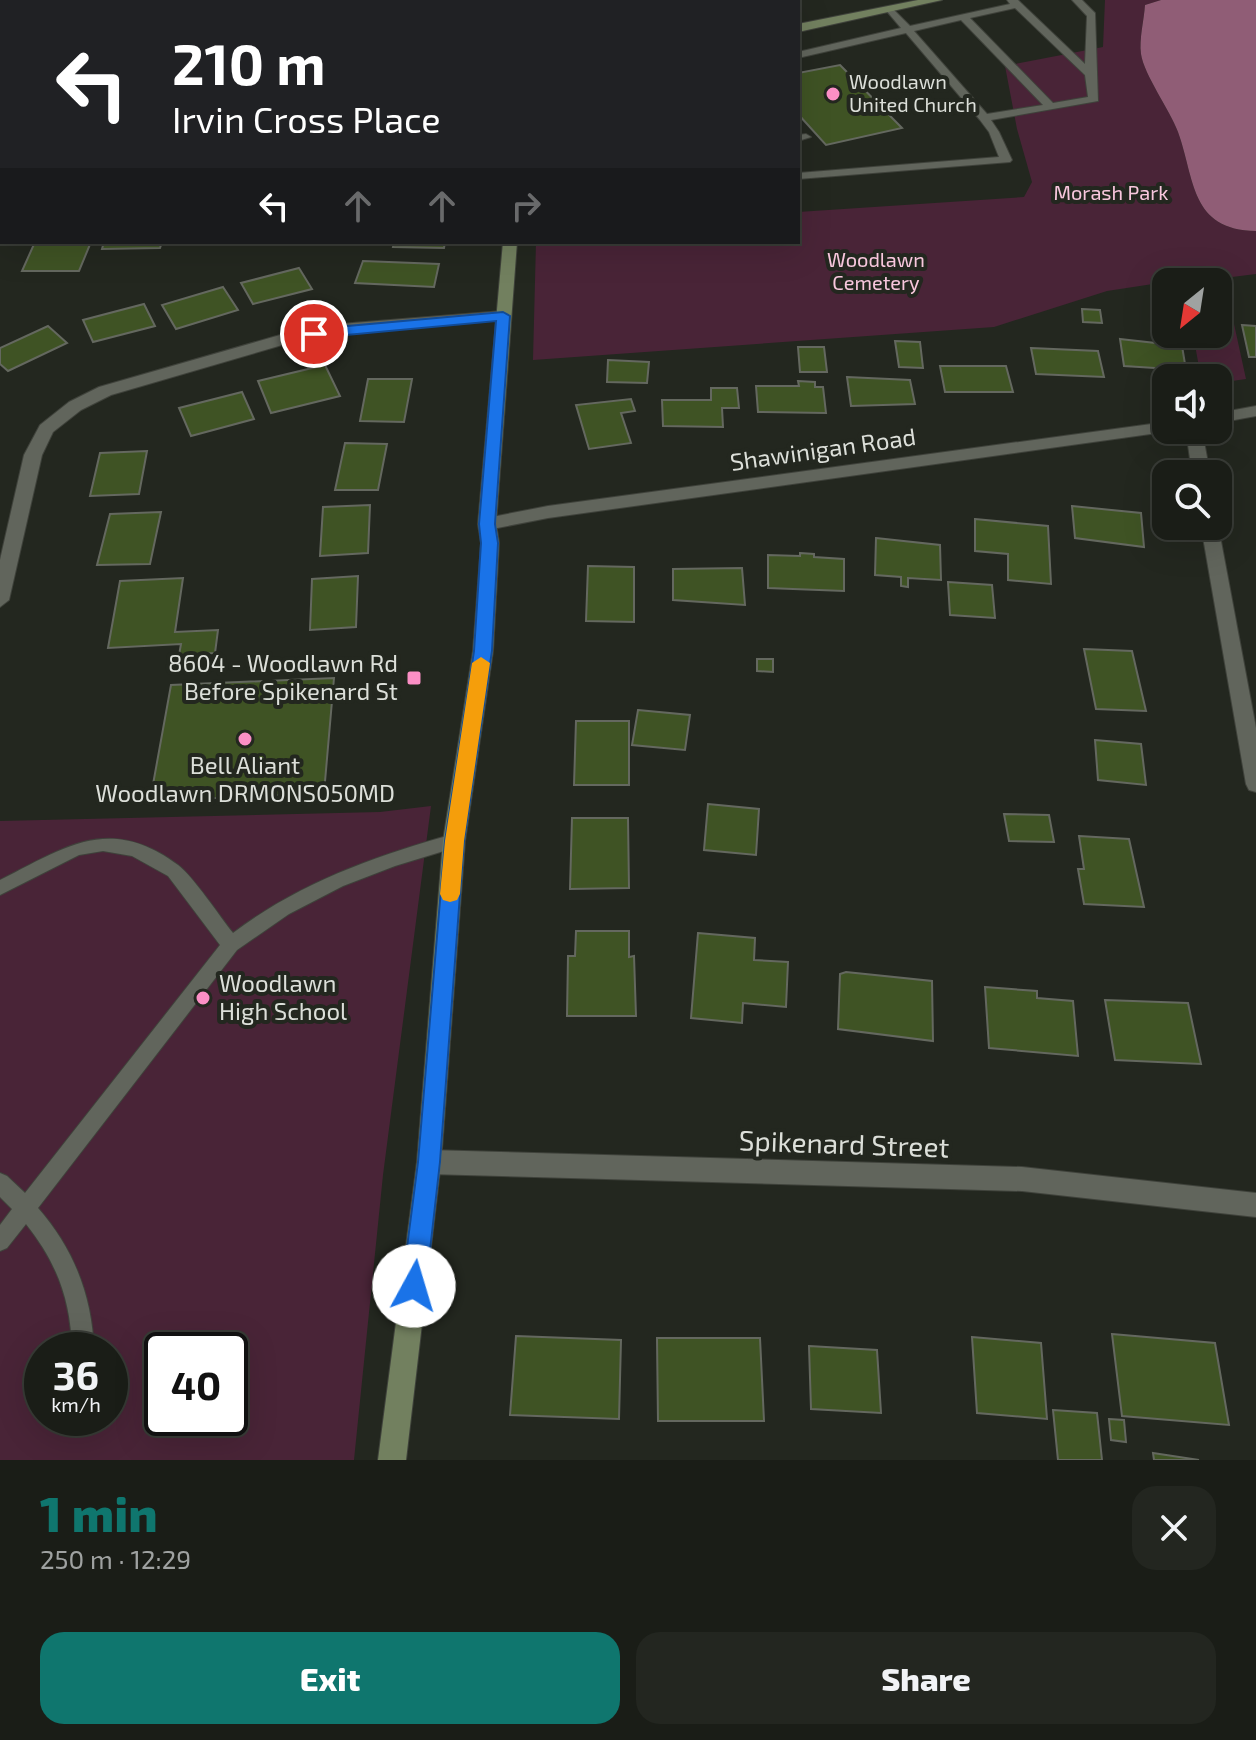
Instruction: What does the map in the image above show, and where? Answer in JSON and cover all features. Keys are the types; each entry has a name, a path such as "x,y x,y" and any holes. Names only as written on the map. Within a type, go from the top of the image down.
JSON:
{"street":[{"path":"800,28 936,0"},
{"path":"392,1460 429,1162 454,841 483,651 490,543 487,524 510,244"},
{"path":"0,600 33,455 46,429 75,406 105,391 287,338 340,329 503,316"},
{"path":"1232,415 1256,411"},
{"name":"Shawinigan Road","path":"487,524 548,512 1152,429"},
{"path":"1212,540 1256,784"},
{"name":"Spikenard Street","path":"429,1162 1022,1179 1256,1205"}],"lane":[{"path":"984,118 1094,99 1090,74 1092,15 1077,0"},
{"path":"800,55 1015,3 1090,74"},
{"path":"800,176 1006,160 984,118 890,9"},
{"path":"963,17 1050,106"},
{"path":"0,1241 231,945 260,921 311,890 411,853 454,841"},
{"path":"0,888 76,849 103,844 135,850 174,871 231,945"},
{"path":"0,1183 26,1208 56,1247 76,1286 84,1332"}],"green space":[{"path":"1105,0 1161,0 1145,5 1141,36 1143,62 1178,132 1193,184 1207,212 1218,222 1256,231 1256,274 1232,277 1232,268 1152,268 1152,284 1107,291 994,327 533,360 536,244 800,244 800,212 1024,197 1032,182 1017,129 1005,66 1103,47"},
{"path":"1232,315 1246,379 1232,381 1232,364 1198,364 1196,348 1232,348"},
{"name":"Woodlawn High School","path":"431,806 383,1175 354,1460 0,1460 0,821 380,812"}],"shaded area":[{"path":"1161,0 1256,0 1256,231 1218,222 1199,199 1178,132 1141,54 1145,5"}],"building":[{"name":"Woodlawn United Church","path":"840,65 902,128 826,145 800,116 800,73"},
{"path":"34,244 90,244 79,271 22,271"},
{"path":"103,244 161,244 160,248 102,249"},
{"path":"394,244 445,244 444,248 393,247"},
{"path":"363,261 439,264 434,287 355,283"},
{"path":"299,268 312,289 253,304 241,283"},
{"path":"223,287 238,310 176,329 162,305"},
{"path":"144,304 155,326 93,342 83,320"},
{"path":"1082,309 1100,310 1102,323 1083,322"},
{"path":"1242,325 1256,326 1256,357 1249,357"},
{"path":"48,326 67,343 8,371 0,364 0,348"},
{"path":"1120,339 1152,343 1152,348 1182,348 1185,364 1152,364 1152,368 1124,366"},
{"path":"895,341 920,342 923,368 899,367"},
{"path":"798,347 824,347 827,372 800,372"},
{"path":"1031,348 1098,351 1104,377 1036,374"},
{"path":"608,360 649,362 647,383 607,382"},
{"path":"325,365 340,396 271,413 258,381"},
{"path":"940,366 1006,366 1013,392 945,392"},
{"path":"847,377 910,380 915,404 851,406"},
{"path":"368,379 412,379 404,422 360,421"},
{"path":"798,381 815,382 815,387 823,387 826,413 758,412 756,386 799,386"},
{"path":"711,388 737,388 739,408 722,408 723,427 663,426 662,400 711,400"},
{"path":"242,392 254,419 191,436 179,408"},
{"path":"631,399 635,411 621,413 631,443 589,449 576,405"},
{"path":"345,443 387,444 378,490 335,490"},
{"path":"147,451 139,494 90,496 100,453"},
{"path":"370,505 368,553 320,556 323,507"},
{"path":"1072,506 1141,513 1144,547 1075,538"},
{"path":"161,512 150,564 97,565 110,514"},
{"path":"975,519 1048,526 1051,584 1008,580 1008,554 975,551"},
{"path":"876,538 940,545 941,580 908,578 908,587 901,586 901,577 875,575"},
{"path":"800,553 844,559 844,591 768,588 768,555 800,556"},
{"path":"588,566 634,567 634,622 586,621"},
{"path":"742,568 745,605 673,600 673,569"},
{"path":"358,576 356,627 310,630 312,579"},
{"path":"183,578 175,632 218,630 215,653 179,655 181,644 108,648 120,581"},
{"path":"948,582 992,585 995,618 950,615"},
{"path":"1084,649 1132,651 1146,711 1096,709"},
{"path":"757,659 773,659 773,672 757,671"},
{"name":"Bell Aliant Woodlawn DRMONS050MD","path":"334,678 324,793 150,801 171,685"},
{"path":"638,710 690,715 685,750 632,745"},
{"path":"576,721 629,721 629,785 574,785"},
{"path":"1095,740 1141,744 1146,785 1098,780"},
{"path":"708,804 759,809 756,855 704,850"},
{"path":"1004,814 1049,815 1054,842 1009,841"},
{"path":"572,818 628,818 629,888 570,889"},
{"path":"1079,836 1129,839 1144,907 1084,904 1078,869 1084,869"},
{"path":"576,931 629,931 629,957 634,956 636,1016 567,1016 568,956 575,956"},
{"path":"698,933 755,938 754,960 788,962 786,1007 743,1003 742,1023 691,1018"},
{"path":"846,972 932,981 933,1041 838,1029 840,974"},
{"path":"985,987 1037,991 1037,998 1073,1001 1078,1056 989,1048"},
{"path":"1105,1000 1188,1003 1201,1064 1115,1060"},
{"path":"1112,1334 1215,1343 1229,1425 1122,1416"},
{"path":"516,1336 621,1340 619,1419 510,1415"},
{"path":"972,1337 1041,1343 1047,1419 977,1413"},
{"path":"657,1338 760,1338 764,1421 658,1421"},
{"path":"809,1346 877,1350 881,1413 811,1409"},
{"path":"1053,1410 1097,1413 1102,1460 1058,1460"},
{"path":"1109,1419 1124,1420 1126,1442 1111,1440"},
{"path":"1153,1453 1199,1460 1154,1460"}],"slow traffic":[{"path":"450,894 454,841 481,663"}],"place":[{"name":"Woodlawn United Church","path":"833,94"},
{"name":"8604 - Woodlawn Rd Before Spikenard St","path":"414,678"},
{"name":"Bell Aliant Woodlawn DRMONS050MD","path":"245,739"},
{"name":"Woodlawn High School","path":"203,998"}],"route":[{"path":"314,334 340,329 503,316 487,524 490,543 483,651 454,841 429,1162 414,1286"}],"park label":[{"name":"Morash Park","path":"1111,193"},
{"name":"Woodlawn Cemetery","path":"876,272"}]}
